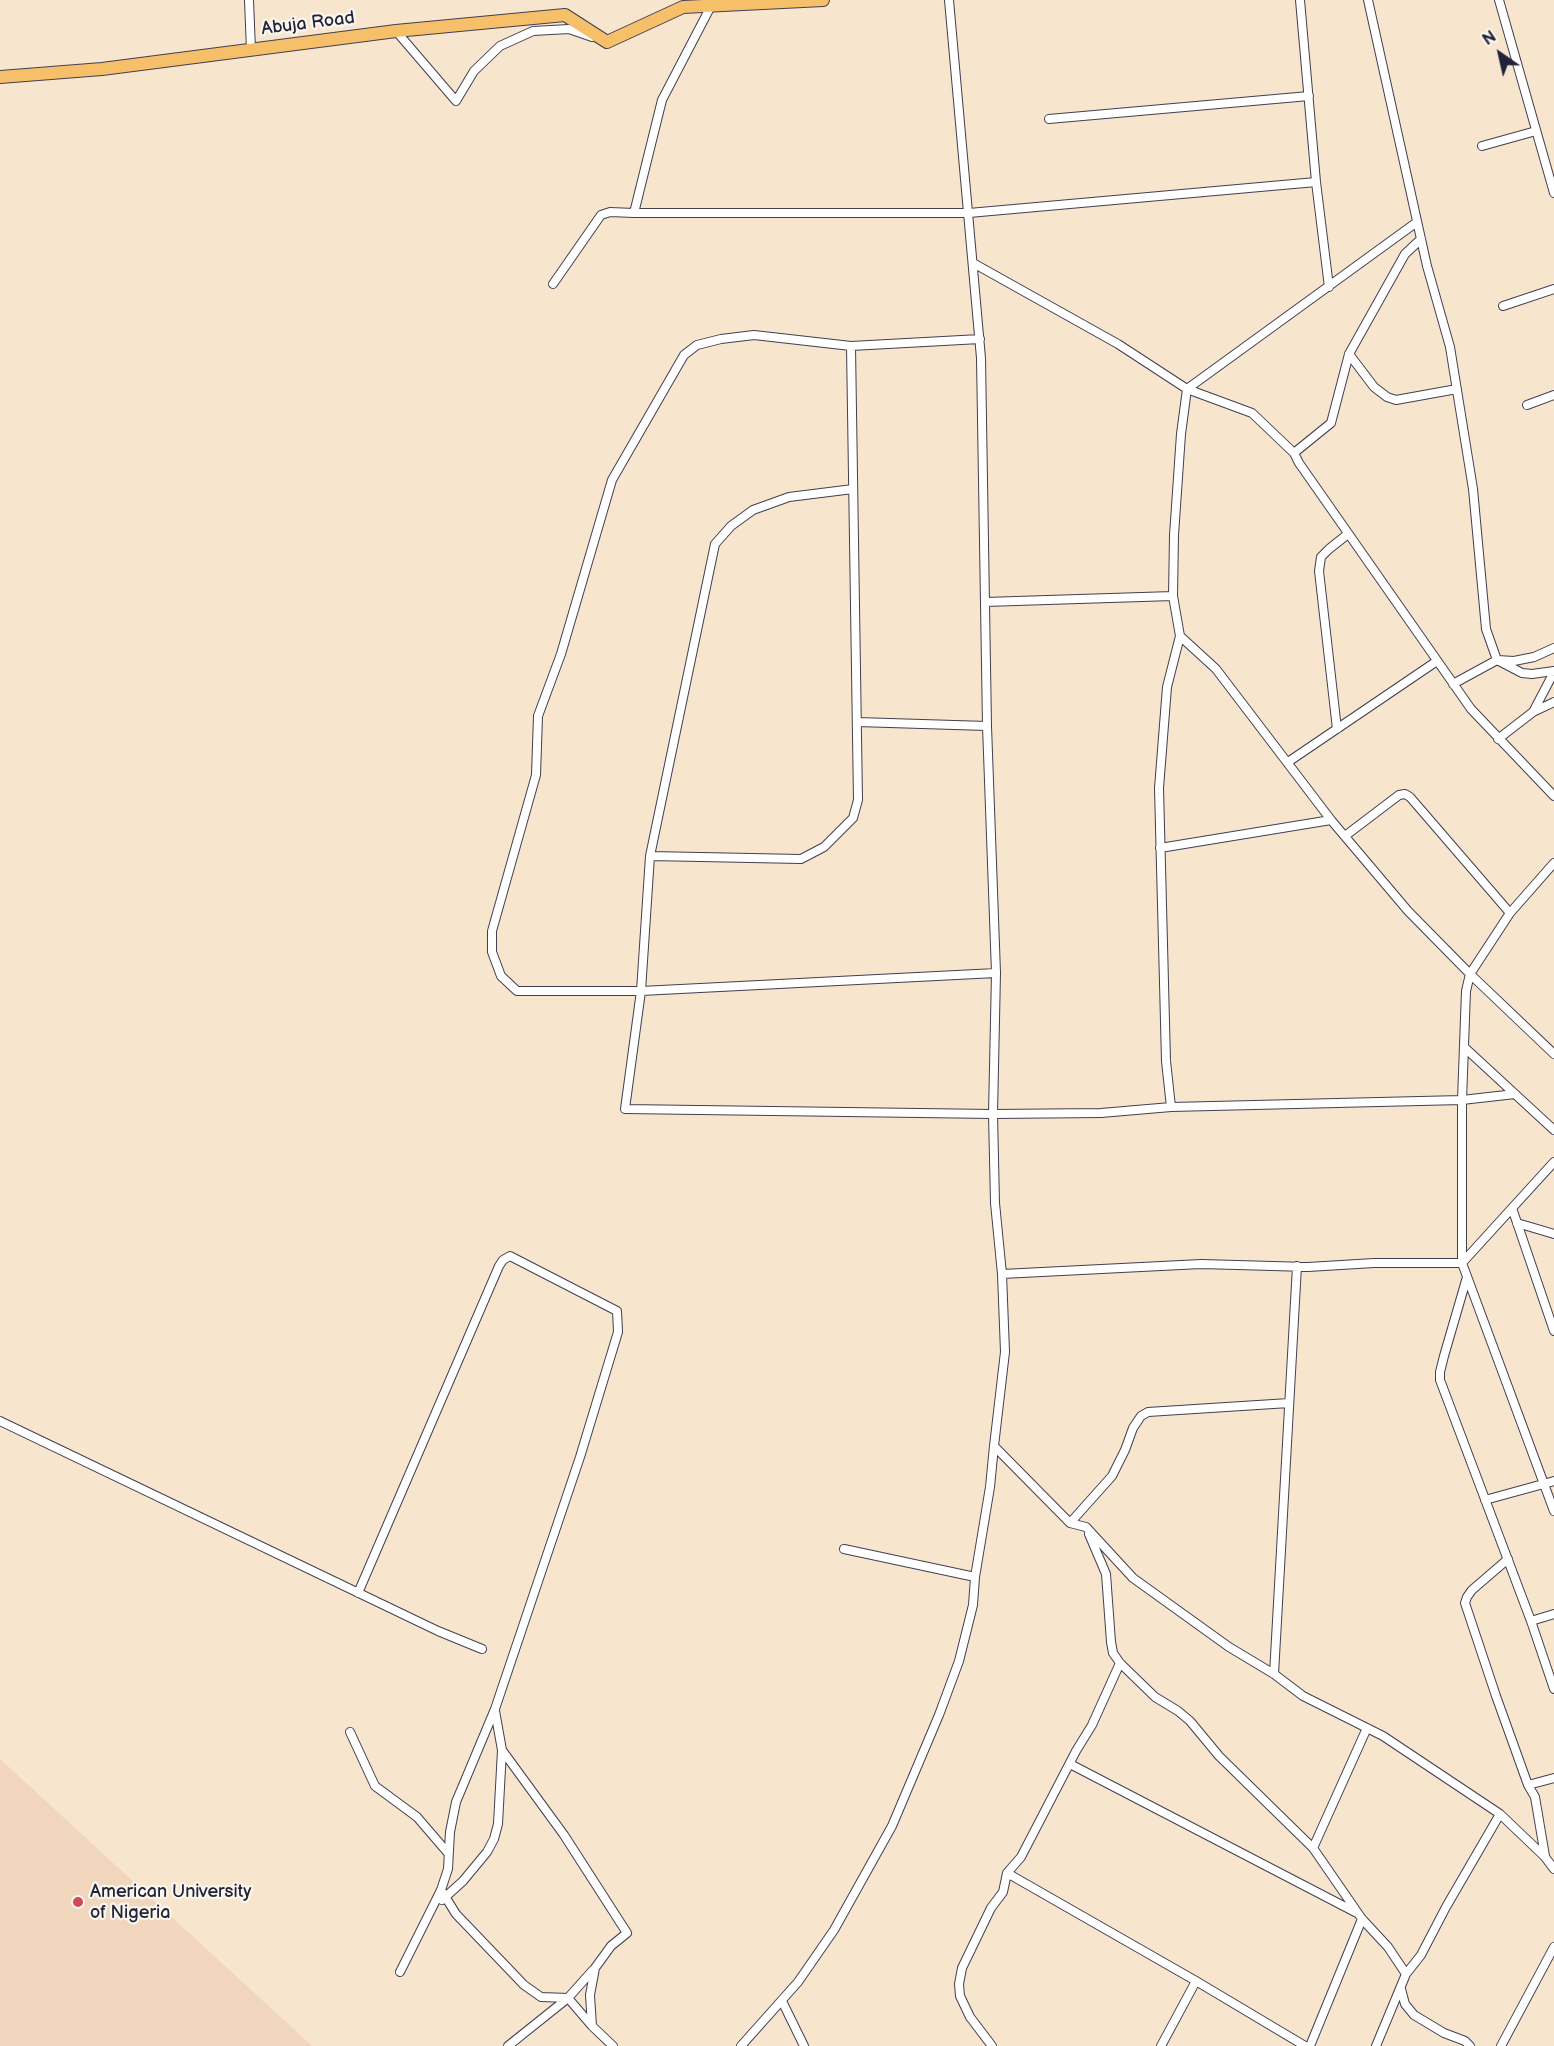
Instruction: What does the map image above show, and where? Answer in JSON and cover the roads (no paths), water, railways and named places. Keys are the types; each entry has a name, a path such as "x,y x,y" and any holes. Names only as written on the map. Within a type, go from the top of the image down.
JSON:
{"main road":[{"path":"607,42 683,7 822,0"},
{"name":"Abuja Road","path":"0,77 102,69 396,31 565,15 607,42"}],"street":[{"path":"249,0 252,50"},
{"path":"741,2046 798,1982 834,1930 892,1826 939,1715 959,1661 973,1605 975,1577 990,1487 1005,1352 1002,1274 994,1203 996,973 987,726 980,339 949,0"},
{"path":"1300,0 1316,182 1329,287"},
{"path":"1368,0 1421,239 1450,347 1473,489 1486,629 1497,660 1522,673 1554,672"},
{"path":"1499,0 1554,193"},
{"path":"634,213 662,100 711,6"},
{"path":"396,31 456,101 474,70 500,46 533,31 569,29 607,42"},
{"path":"1049,119 1309,96"},
{"path":"1482,146 1536,131"},
{"path":"553,284 602,215 610,212 969,213 1316,182"},
{"path":"1171,1107 1166,1061 1159,788 1167,687 1180,636 1173,596 1173,535 1186,389 1417,222"},
{"path":"1294,453 1331,423 1349,354 1405,254 1421,239"},
{"path":"973,263 1118,344 1186,389 1252,413 1294,453 1299,464 1471,709 1554,796"},
{"path":"1503,306 1554,289"},
{"path":"980,339 851,346 754,335 721,339 698,345 684,354 612,480 561,654 538,716 536,775 492,932 492,952 501,976 517,991 641,991 996,973"},
{"path":"650,856 801,859 824,847 853,818 858,800 851,346"},
{"path":"1349,354 1374,387 1387,397 1396,400 1457,389"},
{"path":"1527,405 1554,396"},
{"path":"853,489 789,497 753,510 731,526 715,544 650,856 641,991 625,1109 993,1114 1101,1113 1171,1107 1462,1100 1515,1094"},
{"path":"1337,729 1319,571 1322,557 1348,534"},
{"path":"985,602 1173,596"},
{"path":"1180,636 1216,669 1331,820 1408,911 1554,1054"},
{"path":"1453,684 1497,660 1514,661 1534,657 1554,648"},
{"path":"1288,762 1437,661"},
{"path":"1533,712 1554,672"},
{"path":"1498,739 1533,712 1554,702"},
{"path":"857,723 987,726"},
{"path":"1345,836 1399,795 1405,794 1510,913"},
{"path":"1160,849 1331,820"},
{"path":"1554,863 1510,913 1470,974 1466,991 1462,1100 1462,1263 1554,1511"},
{"path":"1464,1047 1554,1130"},
{"path":"1002,1274 1202,1264 1297,1266 1462,1263 1554,1162"},
{"path":"1512,1208 1554,1331"},
{"path":"1517,1222 1554,1234"},
{"path":"358,1593 503,1260 510,1256 618,1311 618,1332 580,1457 495,1709 456,1802 443,1894 469,1929 524,1985 541,1997 567,1998 613,2046"},
{"path":"1274,1674 1297,1266"},
{"path":"1467,1277 1444,1356 1440,1380 1531,1621 1554,1689"},
{"path":"1070,1523 1112,1476 1133,1428 1141,1416 1148,1412 1289,1403"},
{"path":"0,1421 438,1631 482,1649"},
{"path":"994,1446 1070,1523 1086,1527 1132,1578 1303,1696 1383,1736 1500,1814 1545,1857 1554,1869"},
{"path":"1485,1500 1554,1481"},
{"path":"1086,1527 1106,1574 1111,1642 1113,1653 1120,1664 1155,1697 1190,1721 1219,1756 1313,1848 1360,1916 1388,1947 1406,1974"},
{"path":"844,1549 975,1577"},
{"path":"1508,1559 1472,1590 1465,1603 1528,1785 1535,1797 1545,1857"},
{"path":"1531,1621 1554,1614"},
{"path":"992,2046 970,2017 960,1996 959,1984 962,1968 991,1908 1003,1892 1008,1873 1021,1857 1092,1725 1120,1664"},
{"path":"400,1972 433,1906 443,1894 463,1881 494,1839 498,1824 502,1750 495,1709"},
{"path":"1313,1848 1367,1728"},
{"path":"350,1732 375,1786 417,1817 448,1853"},
{"path":"502,1750 564,1835 627,1933 611,1946 567,1998 508,2046"},
{"path":"1070,1764 1360,1916"},
{"path":"1528,1785 1554,1778"},
{"path":"1376,2046 1406,1974 1421,1955 1500,1814"},
{"path":"1008,1873 1305,2046"},
{"path":"1310,2046 1360,1916"},
{"path":"1501,2046 1554,1947"},
{"path":"592,2026 590,1995 594,1968"},
{"path":"1161,2046 1196,1981"},
{"path":"1401,1988 1405,2004 1414,2015 1444,2033 1466,2041 1470,2046"},
{"path":"782,2001 804,2046"}],"place":[{"name":"American University of Nigeria","path":"78,1902"}]}
